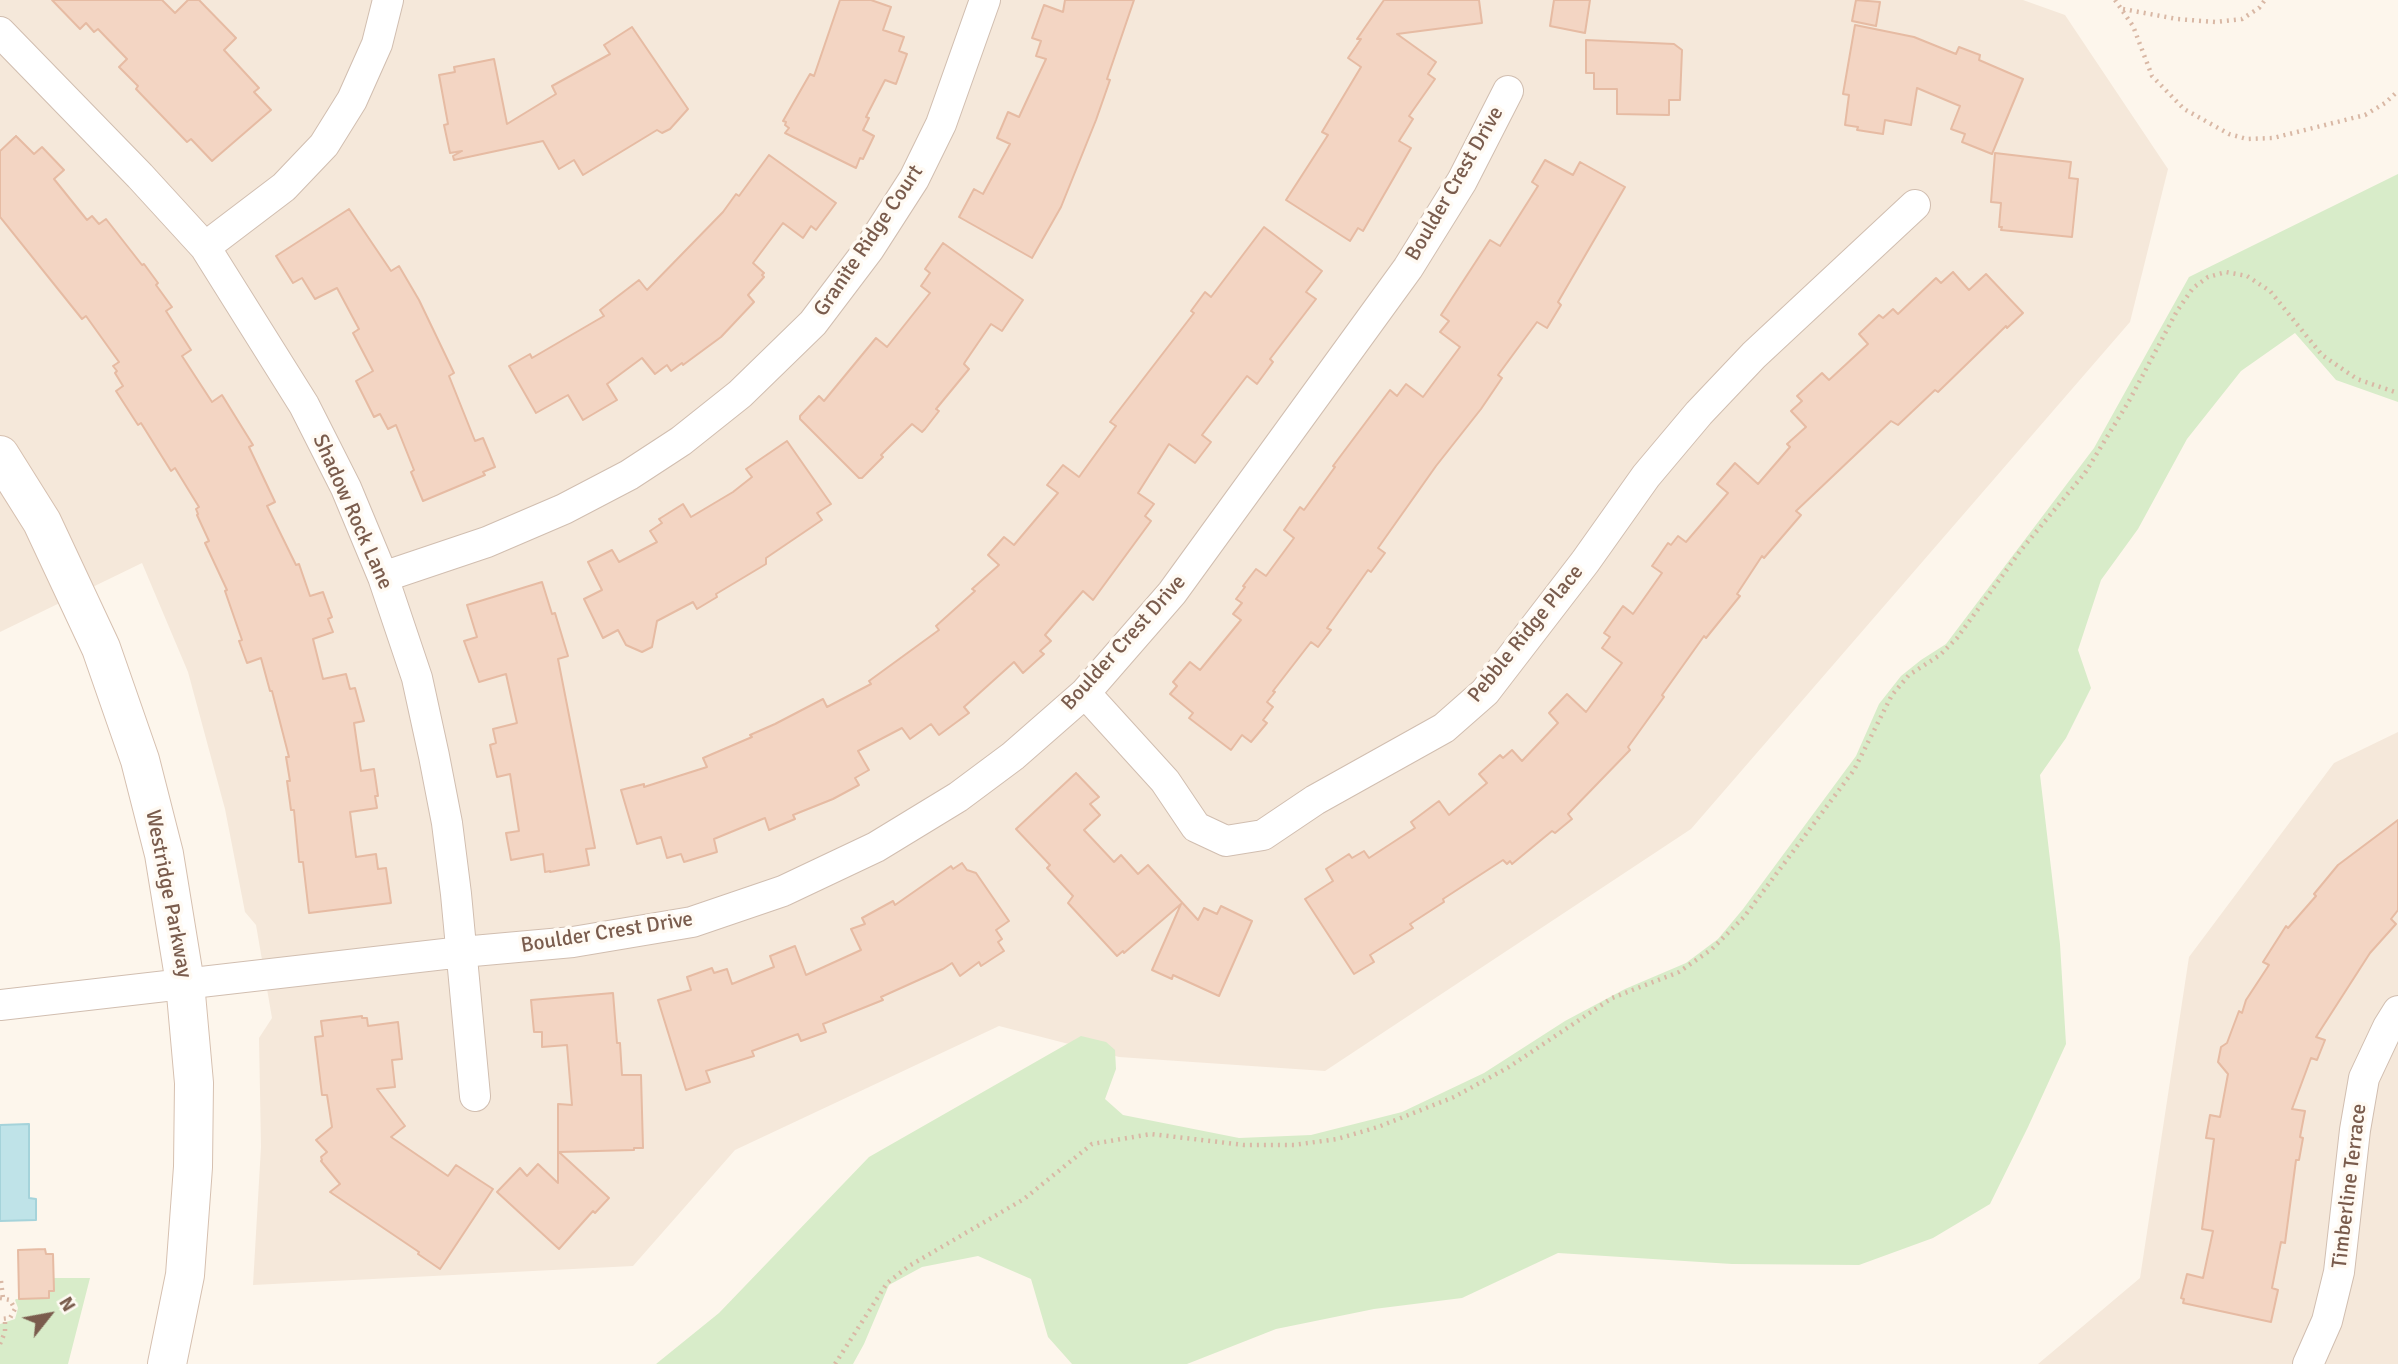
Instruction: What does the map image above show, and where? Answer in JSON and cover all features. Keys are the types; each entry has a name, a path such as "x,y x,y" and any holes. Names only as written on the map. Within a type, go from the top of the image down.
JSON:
{"street":[{"path":"205,247 284,187 324,145 352,100 377,44 388,0"},
{"name":"Granite Ridge Court","path":"383,577 487,542 564,509 628,475 681,441 740,394 813,323 869,249 914,179 941,124 985,0"},
{"name":"Shadow Rock Lane","path":"0,32 205,247 304,405 346,488 383,577 417,678 434,756 447,824 475,1096"},
{"name":"Boulder Crest Drive","path":"0,1005 462,952 573,942 692,922 783,891 876,846 958,797 1013,756 1085,693 1172,593 1408,268 1462,181 1508,91"},
{"name":"Pebble Ridge Place","path":"1085,693 1165,781 1196,827 1226,841 1263,835 1315,800 1444,728 1485,692 1646,476 1699,413 1754,355 1915,205"},
{"name":"Westridge Parkway","path":"0,455 42,522 101,648 140,760 164,854 185,984 194,1083 193,1167 185,1275 167,1364"},
{"name":"Timberline Terrace","path":"2308,1364 2327,1321 2339,1272 2355,1130 2364,1078 2398,1011"}],"path":[{"path":"2115,0 2133,26 2152,76 2183,110 2229,134 2247,139 2273,138 2365,115 2398,91"},
{"path":"2122,8 2177,19 2215,22 2242,19 2259,8 2265,0"},
{"path":"835,1364 887,1283 909,1266 1024,1199 1092,1144 1150,1134 1244,1145 1294,1145 1337,1139 1378,1127 1454,1097 1509,1066 1612,998 1679,972 1712,949 1744,917 1854,770 1892,695 1909,675 1940,654 1957,638 2021,550 2085,473 2129,401 2177,311 2193,288 2208,277 2226,272 2247,276 2270,292 2322,355 2357,379 2398,393"},
{"path":"0,1344 5,1332 3,1319 12,1315 15,1309 13,1302 2,1298 1,1281"}],"shaded area":[{"path":"0,0 2023,0 2065,15 2168,169 2130,322 1691,829 1325,1071 1119,1057 999,1026 735,1150 633,1266 253,1285 261,1147 259,1038 272,1018 256,925 245,912 225,809 188,672 142,563 0,632"},
{"path":"2398,732 2398,1364 2038,1364 2140,1278 2189,957 2334,763"}],"green space":[{"path":"2398,174 2398,402 2336,380 2295,333 2241,371 2187,439 2138,529 2101,580 2078,650 2091,688 2066,738 2040,775 2060,944 2066,1044 1990,1204 1933,1238 1859,1265 1732,1264 1558,1253 1462,1298 1374,1309 1276,1329 1187,1364 1072,1364 1048,1337 1031,1279 978,1256 922,1267 889,1285 853,1364 656,1364 719,1313 869,1157 1081,1036 1106,1042 1115,1050 1116,1069 1105,1099 1123,1115 1239,1138 1311,1135 1402,1112 1484,1073 1565,1021 1625,989 1686,963 1718,939 1743,909 1856,756 1879,704 1901,676 1946,644 2094,448 2189,277"},
{"path":"53,1278 90,1278 68,1364 0,1364 0,1324 15,1319 18,1308 16,1299 49,1298"}],"water":[{"path":"29,1124 29,1198 36,1199 36,1220 0,1221 0,1125"}],"building":[{"path":"52,0 162,0 175,13 188,0 199,0 236,38 224,50 259,88 254,92 271,110 212,161 191,139 187,142 136,89 138,86 119,67 127,59 98,29 94,32 86,23 80,29"},
{"path":"840,0 871,0 891,7 883,30 904,37 899,51 907,54 896,84 885,80 866,117 869,118 863,130 874,136 856,168 785,133 789,128 783,121 810,74 814,76"},
{"path":"1065,0 1134,0 1096,120 1061,207 1032,258 959,217 974,189 983,194 1010,144 997,138 1008,112 1019,117 1046,59 1036,56 1041,41 1032,38 1044,5 1063,12"},
{"path":"1384,0 1479,0 1482,23 1397,34 1436,62 1428,74 1435,79 1409,116 1413,119 1399,141 1411,148 1363,231 1358,228 1350,241 1286,200 1328,135 1322,132 1361,67 1348,58 1361,39 1357,39"},
{"path":"1554,0 1590,0 1585,33 1550,26"},
{"path":"1856,0 1880,2 1876,26 1852,21"},
{"path":"1855,25 1914,37 1956,54 1959,47 1980,55 1979,60 2023,79 1992,154 1962,142 1965,134 1951,129 1960,106 1917,88 1911,125 1885,120 1883,134 1845,125 1849,95 1843,94"},
{"path":"632,27 688,109 670,129 662,133 657,130 583,175 574,160 559,169 543,141 454,160 453,156 462,151 450,153 439,75 455,72 454,67 494,59 507,124 556,94 552,86 610,54 604,45"},
{"path":"1586,40 1674,44 1682,50 1680,100 1669,100 1669,115 1617,114 1617,89 1594,89 1594,73 1586,73"},
{"path":"16,136 34,154 42,147 64,170 54,179 87,220 92,216 99,224 106,219 142,265 144,264 172,307 166,311 191,350 182,356 212,402 222,395 253,445 249,447 275,502 267,506 296,565 299,564 310,596 323,592 332,617 328,619 333,632 313,639 323,679 346,674 350,689 355,688 364,721 354,723 361,771 374,769 378,796 375,796 377,808 350,812 356,857 376,854 378,869 386,868 391,903 309,913 303,862 299,862 294,810 291,810 287,781 290,781 286,757 289,757 261,658 247,663 225,591 227,590 205,543 209,541 197,515 196,509 199,507 175,468 171,471 141,423 138,425 116,391 123,386 113,366 119,362 86,316 82,319 0,217 0,151"},
{"path":"1995,153 2071,162 2069,178 2078,179 2072,237 2001,230 2001,203 1991,202"},
{"path":"769,155 836,203 816,230 811,226 803,238 783,223 753,263 764,273 764,277 748,295 754,302 721,337 671,371 667,365 655,374 642,358 607,384 617,400 583,420 568,395 536,413 509,366 530,354 532,358 604,316 600,310 639,280 647,290 723,212 736,194 739,196"},
{"path":"1545,160 1573,175 1580,162 1625,187 1558,302 1561,305 1547,328 1537,322 1498,375 1502,378 1481,409 1436,466 1378,548 1385,553 1371,572 1368,570 1327,628 1331,630 1318,647 1311,642 1273,691 1275,692 1267,702 1273,707 1263,720 1267,723 1251,742 1242,735 1231,750 1189,718 1193,713 1170,694 1177,686 1173,682 1190,662 1200,670 1241,620 1233,614 1242,603 1236,599 1245,587 1243,586 1256,569 1266,576 1294,538 1284,530 1300,507 1304,510 1390,390 1397,396 1406,384 1423,397 1460,347 1440,332 1449,321 1441,315 1490,240 1500,246 1538,186 1532,182"},
{"path":"349,209 391,271 399,266 419,300 454,373 449,376 475,441 483,438 495,467 483,472 485,475 423,501 396,425 388,429 380,414 374,417 356,381 373,371 353,333 359,329 337,288 315,299 302,278 293,283 276,256"},
{"path":"1264,227 1322,271 1306,292 1316,299 1270,359 1273,362 1257,384 1247,376 1202,435 1211,442 1195,463 1169,444 1138,493 1154,504 1145,516 1151,521 1093,600 1083,591 1045,635 1051,641 1040,651 1044,654 1023,673 1014,662 964,707 969,713 939,735 931,724 910,739 902,728 858,751 869,770 855,778 859,785 793,815 795,819 769,830 765,818 714,839 717,852 684,862 681,854 667,858 661,837 637,844 621,790 644,784 644,787 707,767 703,758 752,737 750,735 823,699 827,707 871,684 869,681 939,630 936,626 999,565 988,555 1004,537 1014,545 1058,493 1047,485 1063,465 1079,477 1116,426 1110,422 1194,313 1191,311 1205,292 1211,297"},
{"path":"943,243 1023,300 1002,331 991,324 964,364 969,369 936,409 939,411 925,429 922,432 912,424 881,455 883,457 859,478 800,416 819,396 824,401 876,338 887,347 930,293 921,286 930,273 925,269"},
{"path":"1953,272 1969,290 1986,274 2023,313 1938,392 1935,390 1898,425 1891,421 1796,511 1801,515 1764,558 1762,556 1737,594 1740,596 1706,638 1704,636 1662,695 1664,697 1628,747 1630,750 1568,814 1572,819 1555,833 1552,831 1512,864 1503,860 1443,899 1444,902 1410,924 1413,928 1370,955 1374,962 1354,974 1305,899 1333,881 1326,869 1349,854 1352,858 1364,851 1369,858 1415,828 1411,822 1439,801 1449,815 1487,783 1479,774 1500,755 1503,758 1512,750 1522,761 1558,723 1549,713 1567,694 1586,712 1622,663 1602,648 1610,637 1604,633 1623,606 1633,614 1662,573 1652,566 1668,543 1671,545 1678,536 1686,542 1728,493 1717,484 1735,463 1758,484 1790,447 1787,444 1806,427 1791,411 1802,401 1797,396 1822,373 1829,380 1868,344 1859,334 1879,315 1883,318 1893,309 1898,314 1936,278 1941,283"},
{"path":"787,441 831,504 817,513 822,520 766,558 766,564 716,594 717,597 697,609 693,602 657,621 652,647 642,652 626,645 618,630 603,638 584,599 602,590 588,562 612,550 619,562 657,542 650,531 662,523 659,519 683,504 691,517 733,492 752,477 746,469"},
{"path":"542,582 568,656 558,659 595,848 586,849 589,865 550,872 545,872 543,854 511,860 506,833 519,831 510,774 497,777 490,745 496,743 493,729 517,723 506,674 479,682 464,641 477,637 467,605"},
{"path":"1076,773 1099,797 1090,804 1100,815 1084,830 1114,862 1121,855 1138,874 1148,865 1198,920 1204,908 1217,914 1221,906 1252,921 1219,996 1173,975 1172,979 1152,970 1181,904 1117,956 1068,903 1073,896 1047,868 1050,865 1016,829"},
{"path":"2398,820 2398,910 2391,919 2396,924 2370,953 2316,1037 2325,1040 2317,1060 2311,1058 2292,1109 2305,1111 2300,1137 2303,1138 2299,1160 2296,1160 2285,1243 2281,1242 2272,1288 2278,1290 2271,1322 2183,1303 2184,1299 2181,1298 2187,1274 2203,1278 2213,1231 2202,1229 2214,1139 2206,1138 2210,1115 2220,1117 2228,1074 2218,1062 2221,1047 2227,1043 2239,1011 2242,1013 2246,1000 2269,965 2263,962 2286,926 2288,928 2316,896 2314,894 2338,865"},
{"path":"962,863 967,870 976,873 1009,921 996,930 1002,939 998,942 1004,951 981,966 979,962 960,976 952,963 881,997 883,1000 823,1024 826,1032 801,1041 798,1034 752,1051 754,1056 706,1071 710,1082 686,1090 658,1000 691,990 687,977 712,968 714,973 727,969 732,984 774,967 770,956 795,946 806,975 861,950 851,929 865,924 862,918 893,901 895,905 951,866 953,869"},
{"path":"613,993 622,1075 641,1075 643,1148 559,1152 609,1198 595,1213 593,1211 559,1249 497,1192 520,1168 527,1176 538,1164 558,1183 558,1104 572,1105 567,1045 542,1047 542,1032 534,1032 531,1000"},
{"path":"362,1016 367,1018 368,1026 398,1022 402,1059 392,1060 395,1087 377,1089 405,1126 391,1137 448,1176 456,1165 493,1189 440,1269 330,1192 340,1184 321,1161 321,1157 327,1152 316,1140 332,1127 327,1095 322,1095 315,1037 323,1036 321,1021"},
{"path":"45,1249 46,1254 53,1254 54,1291 49,1291 49,1298 19,1299 18,1250"}]}
